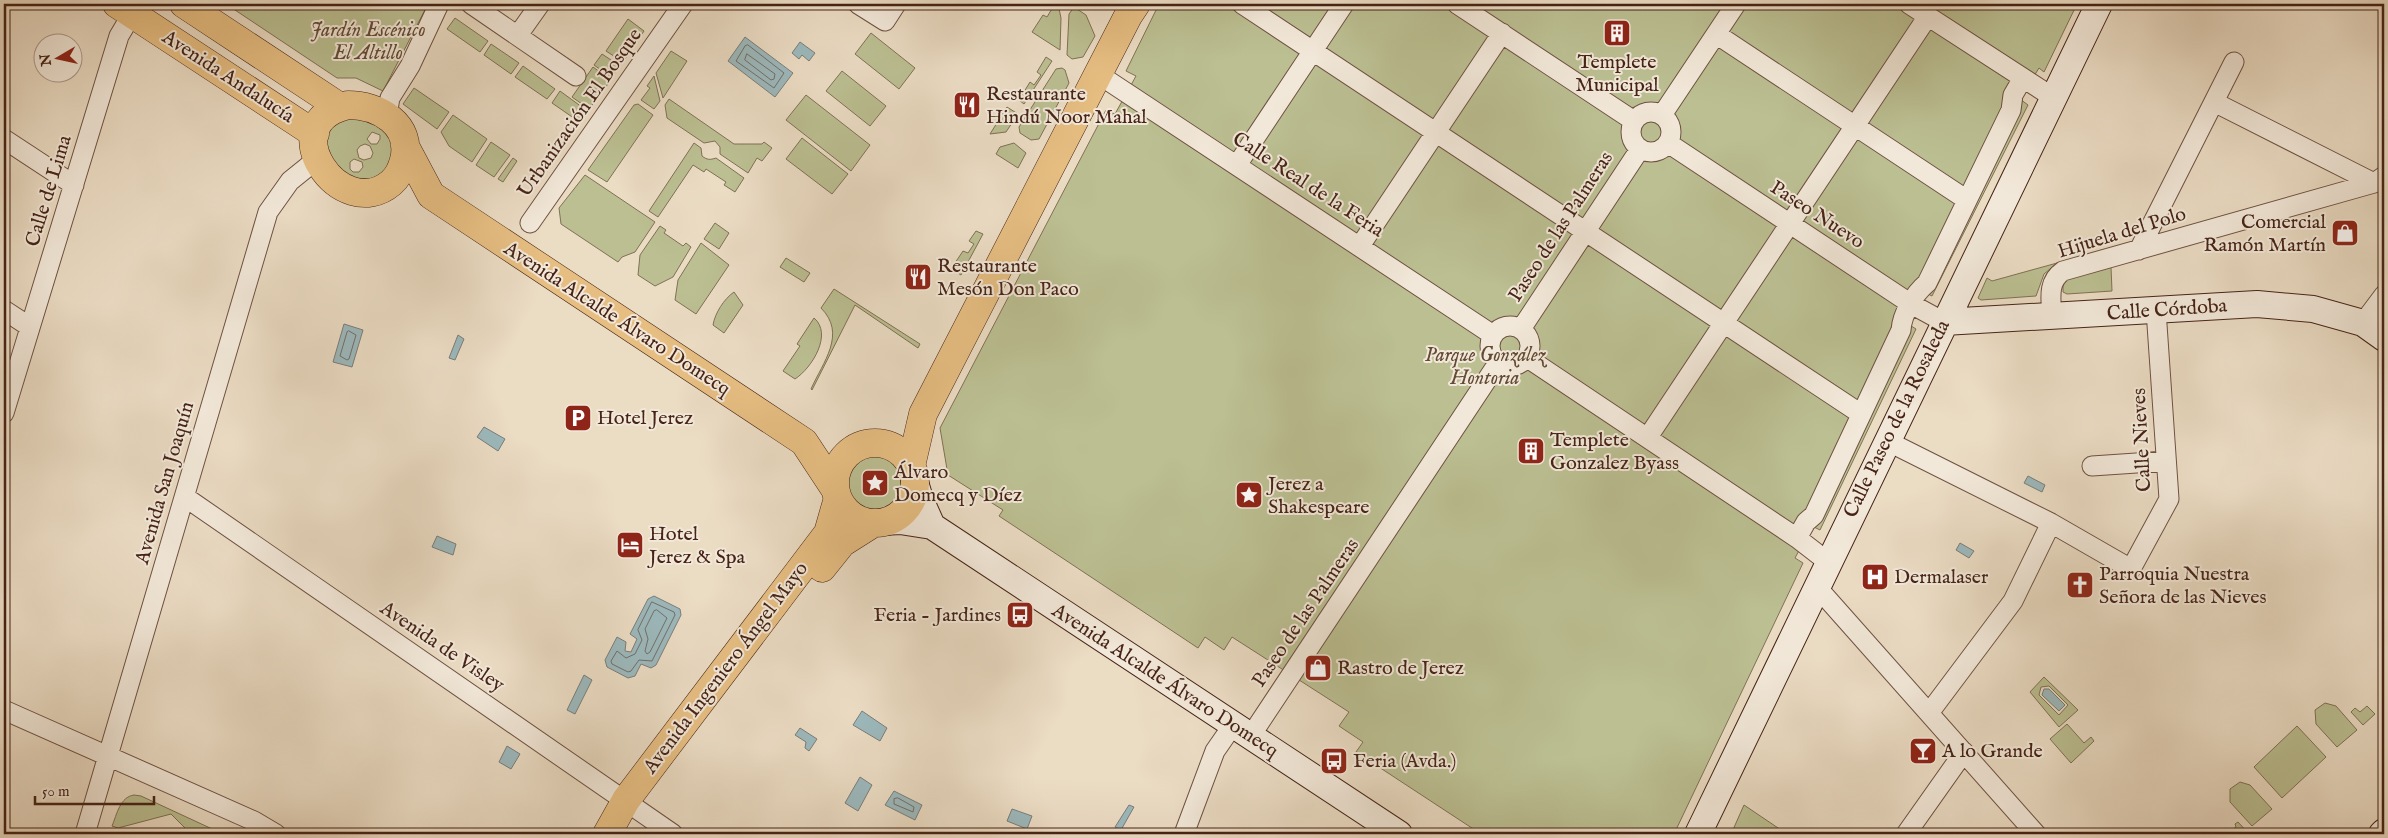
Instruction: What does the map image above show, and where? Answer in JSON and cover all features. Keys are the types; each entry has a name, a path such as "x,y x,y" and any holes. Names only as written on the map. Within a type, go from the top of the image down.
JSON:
{"main road":[{"name":"Avenida Andalucía","path":"184,4 340,106"},
{"path":"922,414 845,456 838,468 836,493 851,515 877,523 900,514 908,504 914,492 912,472 922,414 1098,74 1130,7"},
{"name":"Avenida Andalucía","path":"124,9 315,147"},
{"path":"363,105 388,115 405,139 402,170 392,183 378,191 362,193 348,190 335,182 315,147 322,117 340,106 363,105"},
{"name":"Avenida Alcalde Álvaro Domecq","path":"405,146 431,195 804,442 836,493"},
{"name":"Avenida Alcalde Álvaro Domecq","path":"378,191 431,195"},
{"path":"804,442 870,443 893,447 903,455 912,472"},
{"name":"Avenida Ingeniero Ángel Mayo","path":"624,834 633,805 828,533 836,493"},
{"name":"Avenida Ingeniero Ángel Mayo","path":"607,834 633,805 842,543 877,523"}],"street":[{"path":"388,115 390,98 410,66 439,4"},
{"name":"Urbanización El Bosque","path":"472,4 576,76"},
{"path":"518,35 540,4"},
{"name":"Urbanización El Bosque","path":"530,223 683,4"},
{"path":"858,4 884,21 896,4"},
{"path":"1242,4 1862,414"},
{"path":"1236,165 1344,4"},
{"path":"1458,4 1634,121"},
{"path":"1662,115 1736,4"},
{"path":"1910,4 2054,98"},
{"name":"Calle Paseo de la Rosaleda","path":"1698,834 1816,586 2099,4"},
{"name":"Calle de Lima","path":"4,413 119,36 124,9"},
{"path":"1648,437 1928,16"},
{"path":"1360,246 1502,33"},
{"path":"1716,34 1967,200"},
{"path":"2139,250 2234,62"},
{"name":"Calle Real de la Feria","path":"1098,74 1493,335"},
{"path":"1797,538 1806,522 1814,515 1901,330 1902,319 1927,283 2011,110 2013,94 2023,78"},
{"path":"2214,102 2379,180"},
{"path":"1656,112 1662,115 1667,120 1671,131 1668,143 1658,151 1646,152 1640,149 1632,139 1631,133 1634,121 1644,113 1656,112"},
{"path":"4,139 74,185"},
{"name":"Paseo Nuevo","path":"1668,143 1911,304 1944,322"},
{"name":"Avenida San Joaquín","path":"85,834 268,212 315,147"},
{"name":"Paseo de las Palmeras","path":"1521,329 1640,149"},
{"name":"Hijuela del Polo","path":"2052,318 2051,286 2054,277 2063,271 2379,180"},
{"path":"2363,323 2384,295"},
{"name":"Calle Córdoba","path":"1944,322 2052,318 2257,304 2313,309 2363,323 2384,338"},
{"path":"4,310 30,328"},
{"name":"Calle Nieves","path":"2051,523 2131,569 2169,499 2156,310"},
{"path":"1509,326 1521,329 1528,339 1529,352 1517,365 1510,366 1498,363 1494,359 1489,347 1493,335 1502,327 1509,326"},
{"path":"1526,357 1797,538 1828,562"},
{"name":"Paseo de las Palmeras","path":"1184,834 1215,751 1241,731 1498,363"},
{"path":"1887,440 2051,523 2013,601 1929,712"},
{"path":"2092,466 2166,461"},
{"path":"912,472 920,499 932,526"},
{"name":"Avenida de Visley","path":"184,497 673,834"},
{"name":"Avenida Alcalde Álvaro Domecq","path":"877,523 900,521 932,526 1398,834"},
{"path":"1816,586 2036,834"},
{"path":"4,710 254,821 276,834"},
{"path":"1906,834 1964,752"}],"green space":[{"name":"Jardín Escénico El Altillo","path":"226,4 428,4 383,91 356,78 337,78"},
{"path":"1050,4 1058,4 1061,18 1060,50 1032,32 1043,15 1047,17 1053,7"},
{"name":"Parque González Hontoria","path":"1159,4 1571,4 1589,8 1607,4 2077,4 2044,72 2039,68 2020,99 2028,105 1932,296 1926,293 1908,324 1916,329 1820,530 1812,526 1795,558 1803,563 1674,834 1481,834 1356,752 1363,742 1339,726 1349,712 1232,637 1224,650 1205,637 1198,648 999,516 1003,510 948,475 940,428 1106,110 1115,114 1136,76 1126,71"},
{"path":"1074,7 1086,15 1095,36 1083,57 1072,59 1067,55 1069,14"},
{"path":"455,18 488,41 480,52 447,29"},
{"path":"628,19 644,31 623,62 606,51"},
{"path":"871,33 915,68 899,89 855,54"},
{"path":"491,44 519,63 511,74 484,55"},
{"path":"671,51 687,61 663,98 656,73"},
{"path":"602,54 620,66 611,77 594,65"},
{"path":"1046,57 1052,61 1024,104 1019,100 1030,82 1034,85 1041,75 1037,72"},
{"path":"523,66 555,89 547,99 515,77"},
{"path":"593,67 611,80 589,109 572,97"},
{"path":"1062,68 1065,70 1069,83 1039,139 1031,140 1020,133 1019,127 1056,69"},
{"path":"842,71 886,106 870,126 826,91"},
{"path":"654,76 660,101 654,109 641,100 650,88 647,86"},
{"path":"414,88 449,112 437,129 403,104"},
{"path":"560,91 586,110 578,121 552,103"},
{"path":"806,95 870,145 851,171 786,120"},
{"path":"669,99 734,144 762,144 764,142 772,148 762,161 757,158 748,173 720,154 720,147 715,141 704,143 667,118 665,105"},
{"path":"638,104 653,115 607,182 588,170 634,105"},
{"path":"1007,107 1018,114 1006,132 990,134"},
{"path":"453,115 487,139 472,162 449,146 441,132"},
{"path":"362,117 392,136 396,153 379,179 348,178 326,152 327,133 341,119","holes":["372,132 380,135 377,144 371,144 367,139","365,144 370,146 373,153 371,158 364,160 359,158 357,150","354,159 362,162 363,167 359,172 353,172 350,169 350,162"]},
{"path":"802,138 848,174 832,194 786,159"},
{"path":"491,142 510,155 494,177 476,165"},
{"path":"694,143 701,148 702,156 709,159 716,158 744,178 735,192 724,185 726,182 706,169 704,172 693,165 658,217 649,211"},
{"path":"1014,143 1026,153 1018,168 996,154 1000,147"},
{"path":"513,158 517,161 503,182 498,179"},
{"path":"585,175 655,222 635,252 622,257 618,262 561,224 559,208"},
{"path":"715,223 729,233 719,249 704,239"},
{"path":"660,226 666,230 664,233 683,246 686,243 691,247 673,277 655,286 638,275 640,255"},
{"path":"976,231 983,234 961,275 951,269 963,251 968,253 974,244 969,241"},
{"path":"701,243 729,265 696,314 675,300 678,280"},
{"path":"786,258 810,273 804,282 780,267"},
{"path":"2057,263 2044,274 2036,296 1981,300 1978,298 1987,278 1992,281"},
{"path":"2111,267 2112,291 2067,294 2063,292 2063,282 2068,279"},
{"path":"834,289 920,344 918,348 855,305 812,390 830,348 832,338 829,318 821,308"},
{"path":"734,292 743,305 724,333 713,325 714,320 723,302"},
{"path":"814,318 819,325 821,341 808,367 795,379 783,371 800,346 797,344"},
{"path":"875,452 887,455 897,461 903,471 906,483 903,495 897,505 887,511 875,514 863,511 853,505 847,495 844,483 847,471 853,461 863,455"},
{"path":"2044,677 2078,710 2059,727 2030,692","holes":["2049,686 2068,705 2059,715 2039,695 2041,687"]},
{"path":"2325,703 2336,706 2357,730 2337,747 2316,724 2315,710"},
{"path":"2367,706 2375,714 2363,725 2351,712 2355,708 2360,712"},
{"path":"2067,724 2084,743 2091,737 2094,741 2071,763 2050,739"},
{"path":"2297,726 2326,757 2282,798 2254,767"},
{"path":"2240,782 2250,785 2272,809 2252,826 2230,802 2230,789"},
{"path":"129,796 141,796 223,834 191,834 171,814 118,828 112,826 122,803"},
{"path":"1744,805 1787,834 1735,834 1732,832"},
{"path":"2238,822 2249,834 2227,834 2236,827 2235,824"}],"water":[{"path":"745,37 793,73 775,97 728,61"},
{"path":"800,42 815,53 809,61 802,55 799,59 792,53"},
{"path":"344,324 363,330 352,367 333,362"},
{"path":"458,335 464,339 455,360 449,358"},
{"path":"484,427 505,439 498,451 477,437"},
{"path":"2028,476 2045,485 2042,492 2024,483"},
{"path":"437,536 456,544 453,555 432,547"},
{"path":"1960,543 1974,551 1969,558 1956,550"},
{"path":"654,596 680,609 681,615 656,665 651,668 641,664 635,676 628,678 607,667 605,660 617,637 626,642 625,651 631,652 637,639 630,634 648,599"},
{"path":"584,675 592,680 575,714 567,710"},
{"path":"2044,689 2049,689 2065,705 2059,711 2042,695"},
{"path":"862,711 887,728 880,741 853,725"},
{"path":"800,728 817,739 809,751 805,748 806,742 795,735"},
{"path":"507,746 520,754 511,769 499,762"},
{"path":"860,777 872,785 858,811 845,803"},
{"path":"894,791 922,805 915,820 885,805"},
{"path":"1129,805 1134,807 1121,830 1115,827"},
{"path":"1012,809 1032,816 1027,829 1007,821"}],"place":[{"name":"Templete Municipal","path":"1617,33"},
{"name":"Restaurante Hindú Noor Mahal","path":"967,105"},
{"name":"Comercial Ramón Martín","path":"2345,233"},
{"name":"Restaurante Mesón Don Paco","path":"918,277"},
{"name":"Hotel Jerez","path":"578,418"},
{"name":"Templete Gonzalez Byass","path":"1531,451"},
{"name":"Álvaro Domecq y Díez","path":"875,483"},
{"name":"Jerez a Shakespeare","path":"1249,495"},
{"name":"Hotel Jerez & Spa","path":"630,545"},
{"name":"Dermalaser","path":"1875,577"},
{"name":"Parroquia Nuestra Señora de las Nieves","path":"2080,585"},
{"name":"Feria - Jardines","path":"1020,615"},
{"name":"Rastro de Jerez","path":"1318,668"},
{"name":"A lo Grande","path":"1923,751"},
{"name":"Feria (Avda.)","path":"1334,761"}]}
